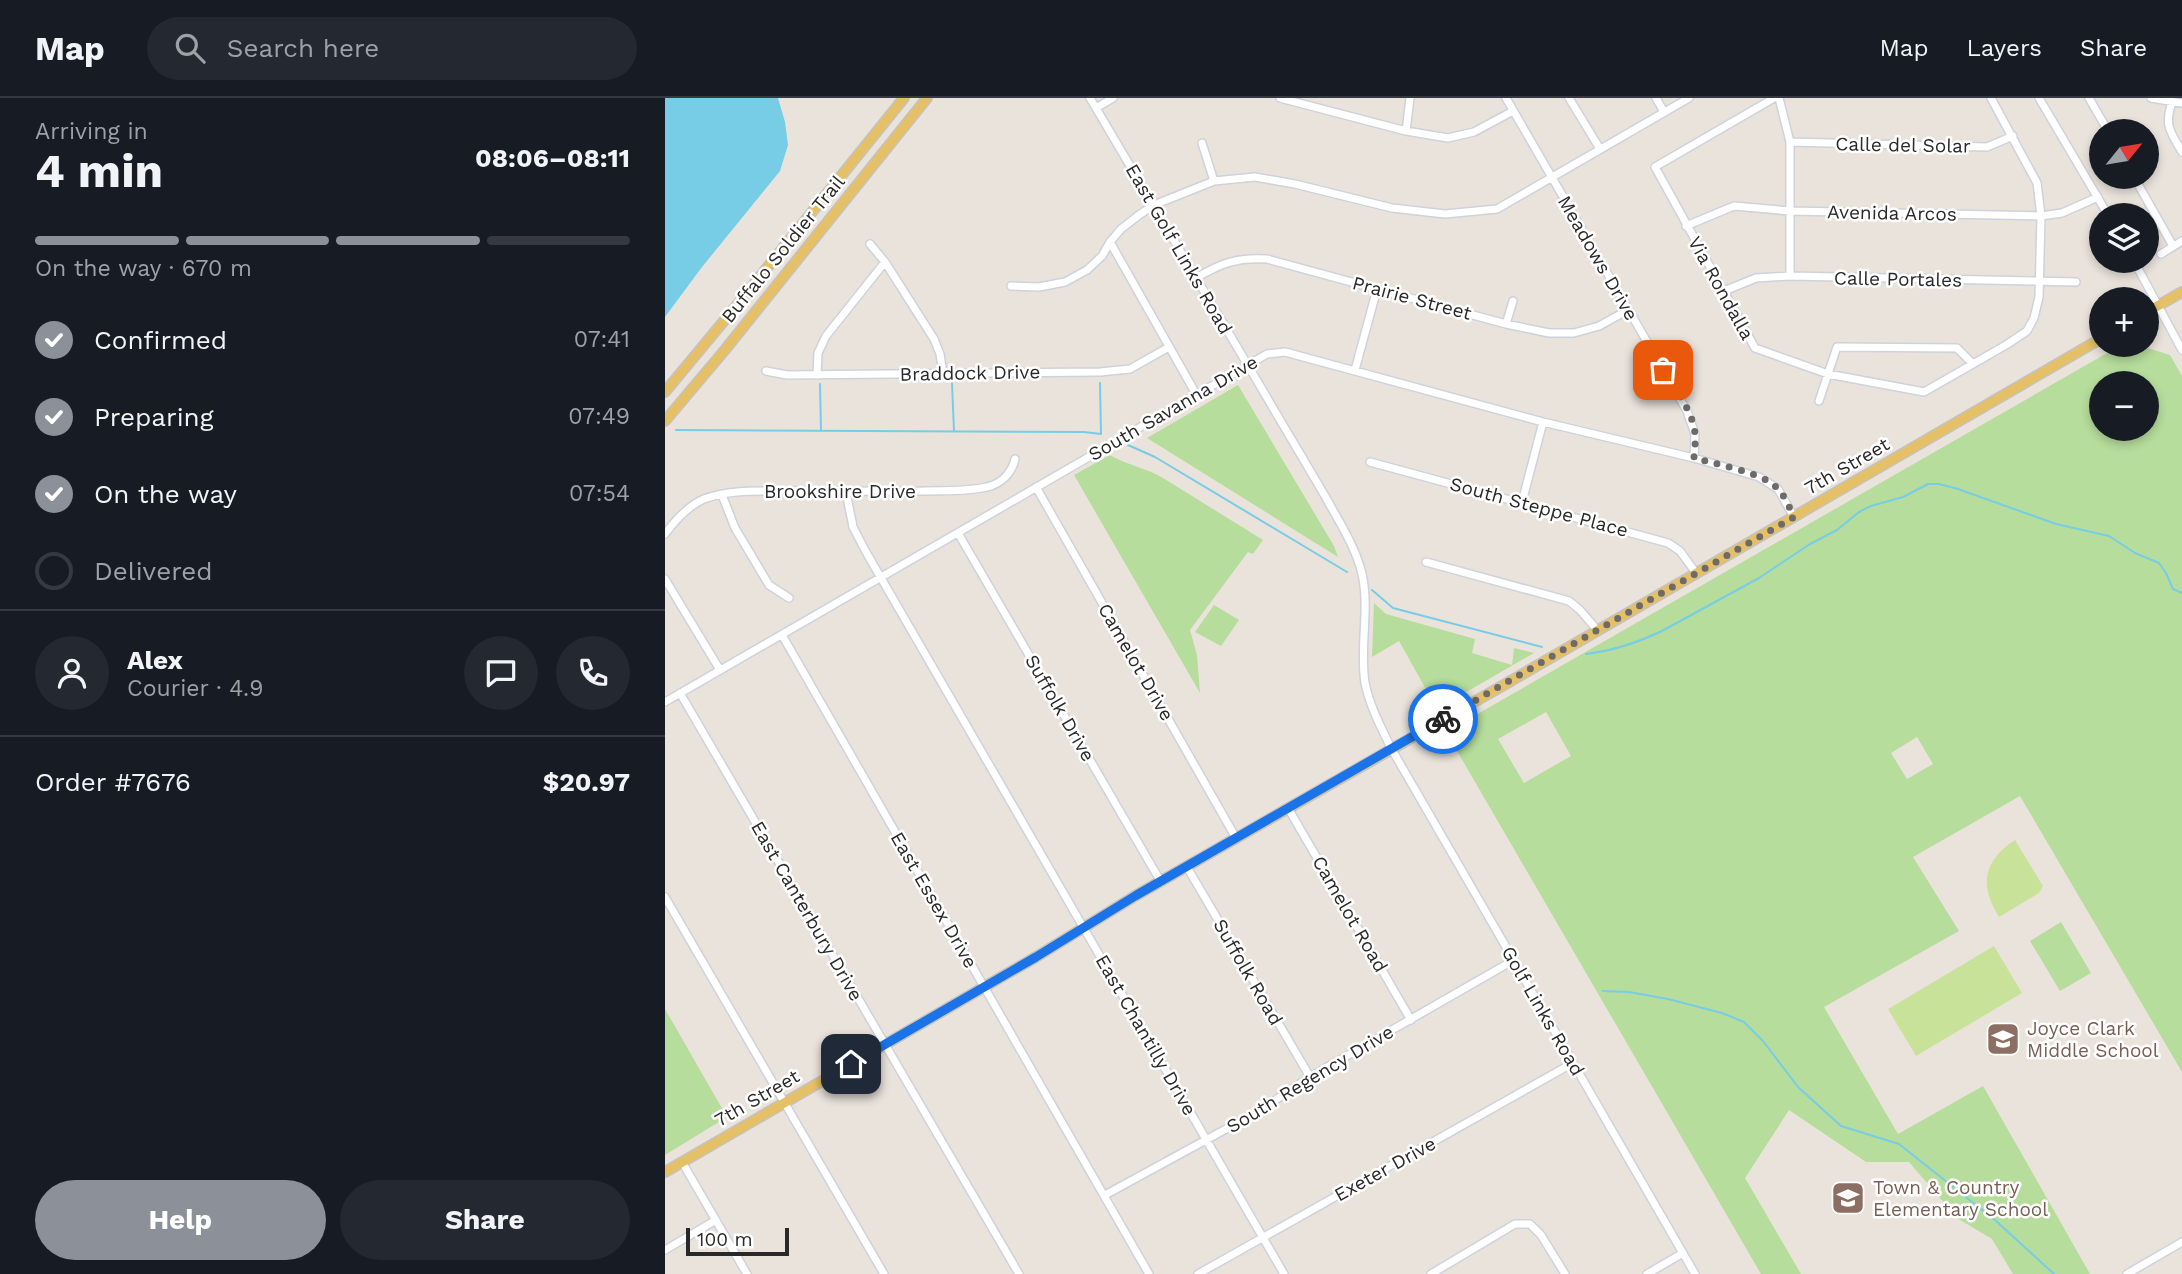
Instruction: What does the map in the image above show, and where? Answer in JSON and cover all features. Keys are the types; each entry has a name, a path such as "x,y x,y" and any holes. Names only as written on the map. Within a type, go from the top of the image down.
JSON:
{"main road":[{"name":"Buffalo Soldier Trail","path":"665,392 904,98"},
{"name":"Buffalo Soldier Trail","path":"665,421 927,98"},
{"path":"2159,305 2182,292"},
{"name":"7th Street","path":"665,1172 1083,926 2089,346"}],"street":[{"name":"East Golf Links Road","path":"1090,98 1349,541 1361,570 1364,595 1365,682 1374,713 1391,748"},
{"path":"1096,108 1113,98"},
{"path":"1280,98 1406,131 1448,138 1474,132 1514,111"},
{"path":"1406,131 1410,98"},
{"name":"Meadows Drive","path":"1506,98 1687,411 1695,434 1694,458"},
{"path":"1569,98 1600,149"},
{"path":"1656,98 1664,112"},
{"path":"1011,286 1039,287 1065,282 1087,270 1102,256 1121,229 1154,205 1214,181 1255,177 1392,208 1445,214 1497,209 1689,98"},
{"path":"1776,98 1790,142 1790,276"},
{"name":"Via Rondalla","path":"1776,98 1655,167 1755,348 1828,374 1924,392 2027,331 2034,318 2039,297 2041,216 2037,183 1991,98"},
{"path":"2039,98 2101,203"},
{"path":"2151,98 2182,103"},
{"path":"2091,99 2102,119"},
{"path":"2172,102 2166,118 2182,152"},
{"name":"Calle del Solar","path":"1790,142 1987,147 2013,136"},
{"path":"1202,143 1214,181"},
{"path":"2141,189 2173,246"},
{"name":"Avenida Arcos","path":"1686,226 1734,206 1790,211 2041,216 2062,213 2098,197"},
{"path":"2161,254 2182,241"},
{"path":"1110,242 1196,394"},
{"path":"870,244 885,262 934,339 943,374"},
{"name":"Prairie Street","path":"1196,278 1217,265 1245,257 1267,259 1506,324 1549,333 1574,333 1599,326 1627,310"},
{"path":"817,375 818,353 826,336 885,262"},
{"name":"Calle Portales","path":"1724,291 1756,278 1790,276 2075,282"},
{"path":"1355,370 1377,289"},
{"path":"1506,324 1513,301"},
{"path":"2159,305 2182,350"},
{"name":"Braddock Drive","path":"766,371 787,375 817,375 1119,371 1140,365 1169,347"},
{"path":"1819,401 1837,347 1957,348 1972,363"},
{"name":"South Savanna Drive","path":"665,702 1267,354 1285,352 1759,477 1778,488 1794,517"},
{"path":"1522,502 1543,422"},
{"name":"Brookshire Drive","path":"665,534 675,521 703,499 752,491 846,492 987,487 998,483 1013,470 1015,459"},
{"name":"South Steppe Place","path":"1370,462 1668,542 1680,551 1696,573"},
{"name":"Camelot Drive","path":"1036,487 1236,838"},
{"name":"East Chantilly Drive","path":"846,492 853,527 1284,1274"},
{"path":"722,495 735,528 769,585 789,598"},
{"name":"Suffolk Drive","path":"958,533 1161,882"},
{"path":"1426,562 1569,601 1598,631"},
{"path":"665,579 720,670"},
{"name":"East Essex Drive","path":"782,635 1149,1274"},
{"name":"East Canterbury Drive","path":"680,693 1019,1274"},
{"name":"Golf Links Road","path":"1391,748 1695,1274"},
{"name":"Camelot Road","path":"1288,808 1411,1020"},
{"name":"Suffolk Road","path":"1187,867 1310,1077"},
{"path":"665,897 884,1274"},
{"name":"South Regency Drive","path":"1105,1195 1259,1111 1310,1077 1514,960"},
{"name":"Exeter Drive","path":"1198,1274 1573,1063"},
{"path":"682,1162 747,1274"},
{"path":"665,1250 716,1220"},
{"path":"1431,1274 1515,1224 1530,1224 1541,1235 1565,1274"},
{"path":"2127,1274 2182,1242"},
{"path":"1647,1274 1683,1253"}],"green space":[{"path":"2159,352 2170,355 2182,376 2182,1072 2020,796 1913,857 1959,931 1824,1007 1898,1134 1983,1086 2090,1274 2013,1274 1992,1239 1957,1218 1909,1162 1866,1162 1789,1110 1745,1178 1801,1274 1761,1274 1446,732 2100,357 2159,357","holes":["1546,712 1571,756 1524,783 1498,739","1917,737 1933,764 1907,779 1891,753"]},
{"path":"1238,385 1334,546 1338,557 1147,438"},
{"path":"1110,455 1163,478 1263,540 1253,554 1248,552 1190,630 1197,655 1200,693 1074,475"},
{"path":"1374,603 1386,614 1475,639 1472,653 1512,665 1514,648 1534,653 1437,709 1399,641 1372,657"},
{"path":"1214,605 1239,620 1221,646 1195,632"},
{"path":"2015,840 2043,886 2039,893 1999,917 1989,894 1987,874 1996,856"},
{"path":"2061,922 2091,973 2060,991 2030,941"},
{"path":"1994,946 2022,993 1916,1056 1888,1009"},
{"path":"665,1009 727,1117 665,1155"}],"water":[{"path":"665,98 778,98 788,145 780,171 665,317"}],"waterway":[{"path":"952,383 954,431"},
{"path":"676,430 1101,434 1100,383"},
{"path":"820,384 821,431"},
{"path":"1128,445 1155,457 1347,572"},
{"path":"1586,654 1625,646 1662,631 1759,578 1810,544 1837,530 1859,512 1903,497 1928,484 1958,489 2056,524 2109,536 2135,553 2159,563 2173,589 2182,593"},
{"path":"1372,590 1393,608 1542,647"},
{"path":"1603,991 1629,992 1668,999 1722,1013 1744,1022 1763,1041 1798,1087 1841,1126 1899,1144 1996,1221 2054,1274"}],"way so far":[{"path":"1443,719 1794,517 1778,488 1770,482 1694,458 1693,424 1663,370"}],"place":[{"name":"Joyce Clark Middle School","path":"2003,1039"},
{"name":"Town & Country Elementary School","path":"1848,1198"}],"route":[{"path":"851,1064 1036,957 1083,926 1443,719"}]}
